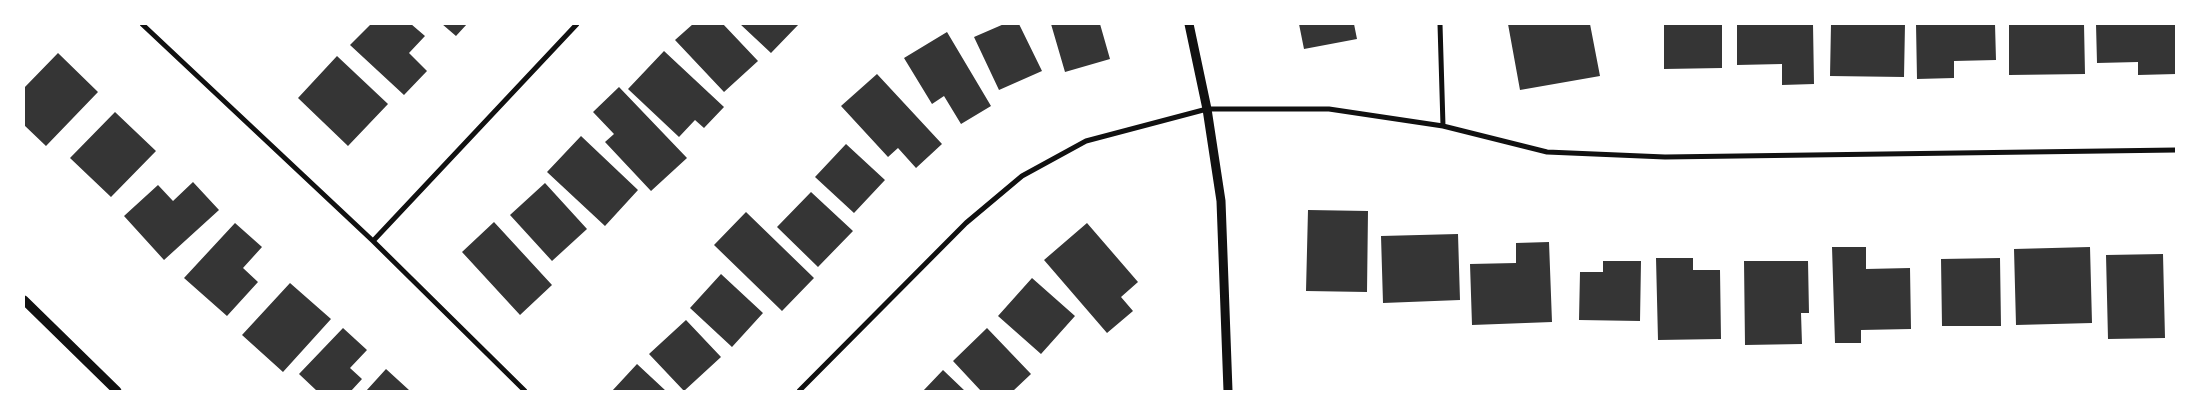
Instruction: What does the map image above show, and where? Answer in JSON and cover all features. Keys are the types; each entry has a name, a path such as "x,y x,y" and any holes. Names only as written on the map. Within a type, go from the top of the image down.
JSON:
{"street":[{"path":"142,24 373,241 525,391"},
{"path":"373,241 577,24"},
{"path":"1189,24 1207,109 1221,201 1228,391"},
{"path":"1440,24 1443,126"},
{"path":"799,391 966,223 1022,176 1086,141 1207,109 1329,108 1443,126 1547,152 1665,157 2176,150"},
{"path":"24,300 117,391"}],"building":[{"path":"371,24 411,24 425,36 409,53 427,71 404,95 350,45"},
{"path":"442,24 467,24 456,36"},
{"path":"693,24 723,24 758,61 724,92 675,40"},
{"path":"740,24 799,24 771,53"},
{"path":"1004,24 1019,24 1042,71 999,90 974,37"},
{"path":"1051,24 1100,24 1110,59 1065,72"},
{"path":"1299,24 1354,24 1357,39 1304,49"},
{"path":"1508,24 1590,24 1600,76 1520,90"},
{"path":"1664,24 1722,24 1722,68 1664,69"},
{"path":"1737,24 1813,24 1814,84 1782,85 1782,64 1737,65"},
{"path":"1831,24 1905,24 1904,77 1830,76"},
{"path":"1916,24 1995,24 1996,60 1954,61 1954,78 1917,79"},
{"path":"2009,24 2084,24 2085,74 2009,75"},
{"path":"2096,24 2176,24 2176,74 2138,75 2138,62 2097,63"},
{"path":"947,32 991,106 961,124 944,96 932,104 904,58"},
{"path":"664,51 724,107 704,128 695,120 679,137 628,89"},
{"path":"58,53 98,92 46,146 24,125 24,88"},
{"path":"337,56 388,104 348,146 298,98"},
{"path":"877,74 942,144 916,168 898,148 888,157 841,106"},
{"path":"619,87 687,158 651,191 605,142 614,134 593,112"},
{"path":"115,112 156,151 111,197 70,158"},
{"path":"581,136 638,190 605,226 547,172"},
{"path":"846,144 885,180 854,213 815,177"},
{"path":"193,182 219,210 164,260 124,216 158,185 173,201"},
{"path":"545,183 587,229 552,261 510,215"},
{"path":"811,192 853,231 818,267 777,227"},
{"path":"1308,210 1368,211 1367,292 1306,291"},
{"path":"746,212 814,278 782,311 714,245"},
{"path":"494,222 552,285 520,315 462,252"},
{"path":"235,223 262,247 243,268 258,282 227,316 184,278"},
{"path":"1087,223 1138,282 1121,297 1133,311 1107,333 1044,260"},
{"path":"1458,234 1460,300 1383,303 1381,236"},
{"path":"1549,242 1552,322 1472,325 1470,264 1516,263 1516,243"},
{"path":"1832,247 1866,247 1866,269 1910,268 1911,329 1861,330 1861,343 1835,343"},
{"path":"2090,247 2092,323 2016,325 2014,249"},
{"path":"2163,254 2165,338 2108,339 2106,255"},
{"path":"1656,258 1693,258 1693,270 1720,270 1721,339 1658,340"},
{"path":"2000,258 2001,326 1942,326 1941,259"},
{"path":"1603,261 1641,261 1640,321 1579,320 1580,272 1603,272"},
{"path":"1744,261 1808,261 1809,313 1801,313 1802,344 1745,345"},
{"path":"721,274 763,313 732,347 690,308"},
{"path":"1032,278 1075,316 1041,354 998,316"},
{"path":"290,283 331,319 283,372 242,335"},
{"path":"686,320 721,357 684,391 649,354"},
{"path":"343,328 367,350 350,368 362,379 351,391 317,391 299,374"},
{"path":"987,328 1031,374 1013,391 981,391 953,361"},
{"path":"637,364 666,391 612,391"},
{"path":"386,369 409,390 366,391"},
{"path":"943,370 965,391 923,391"}]}
